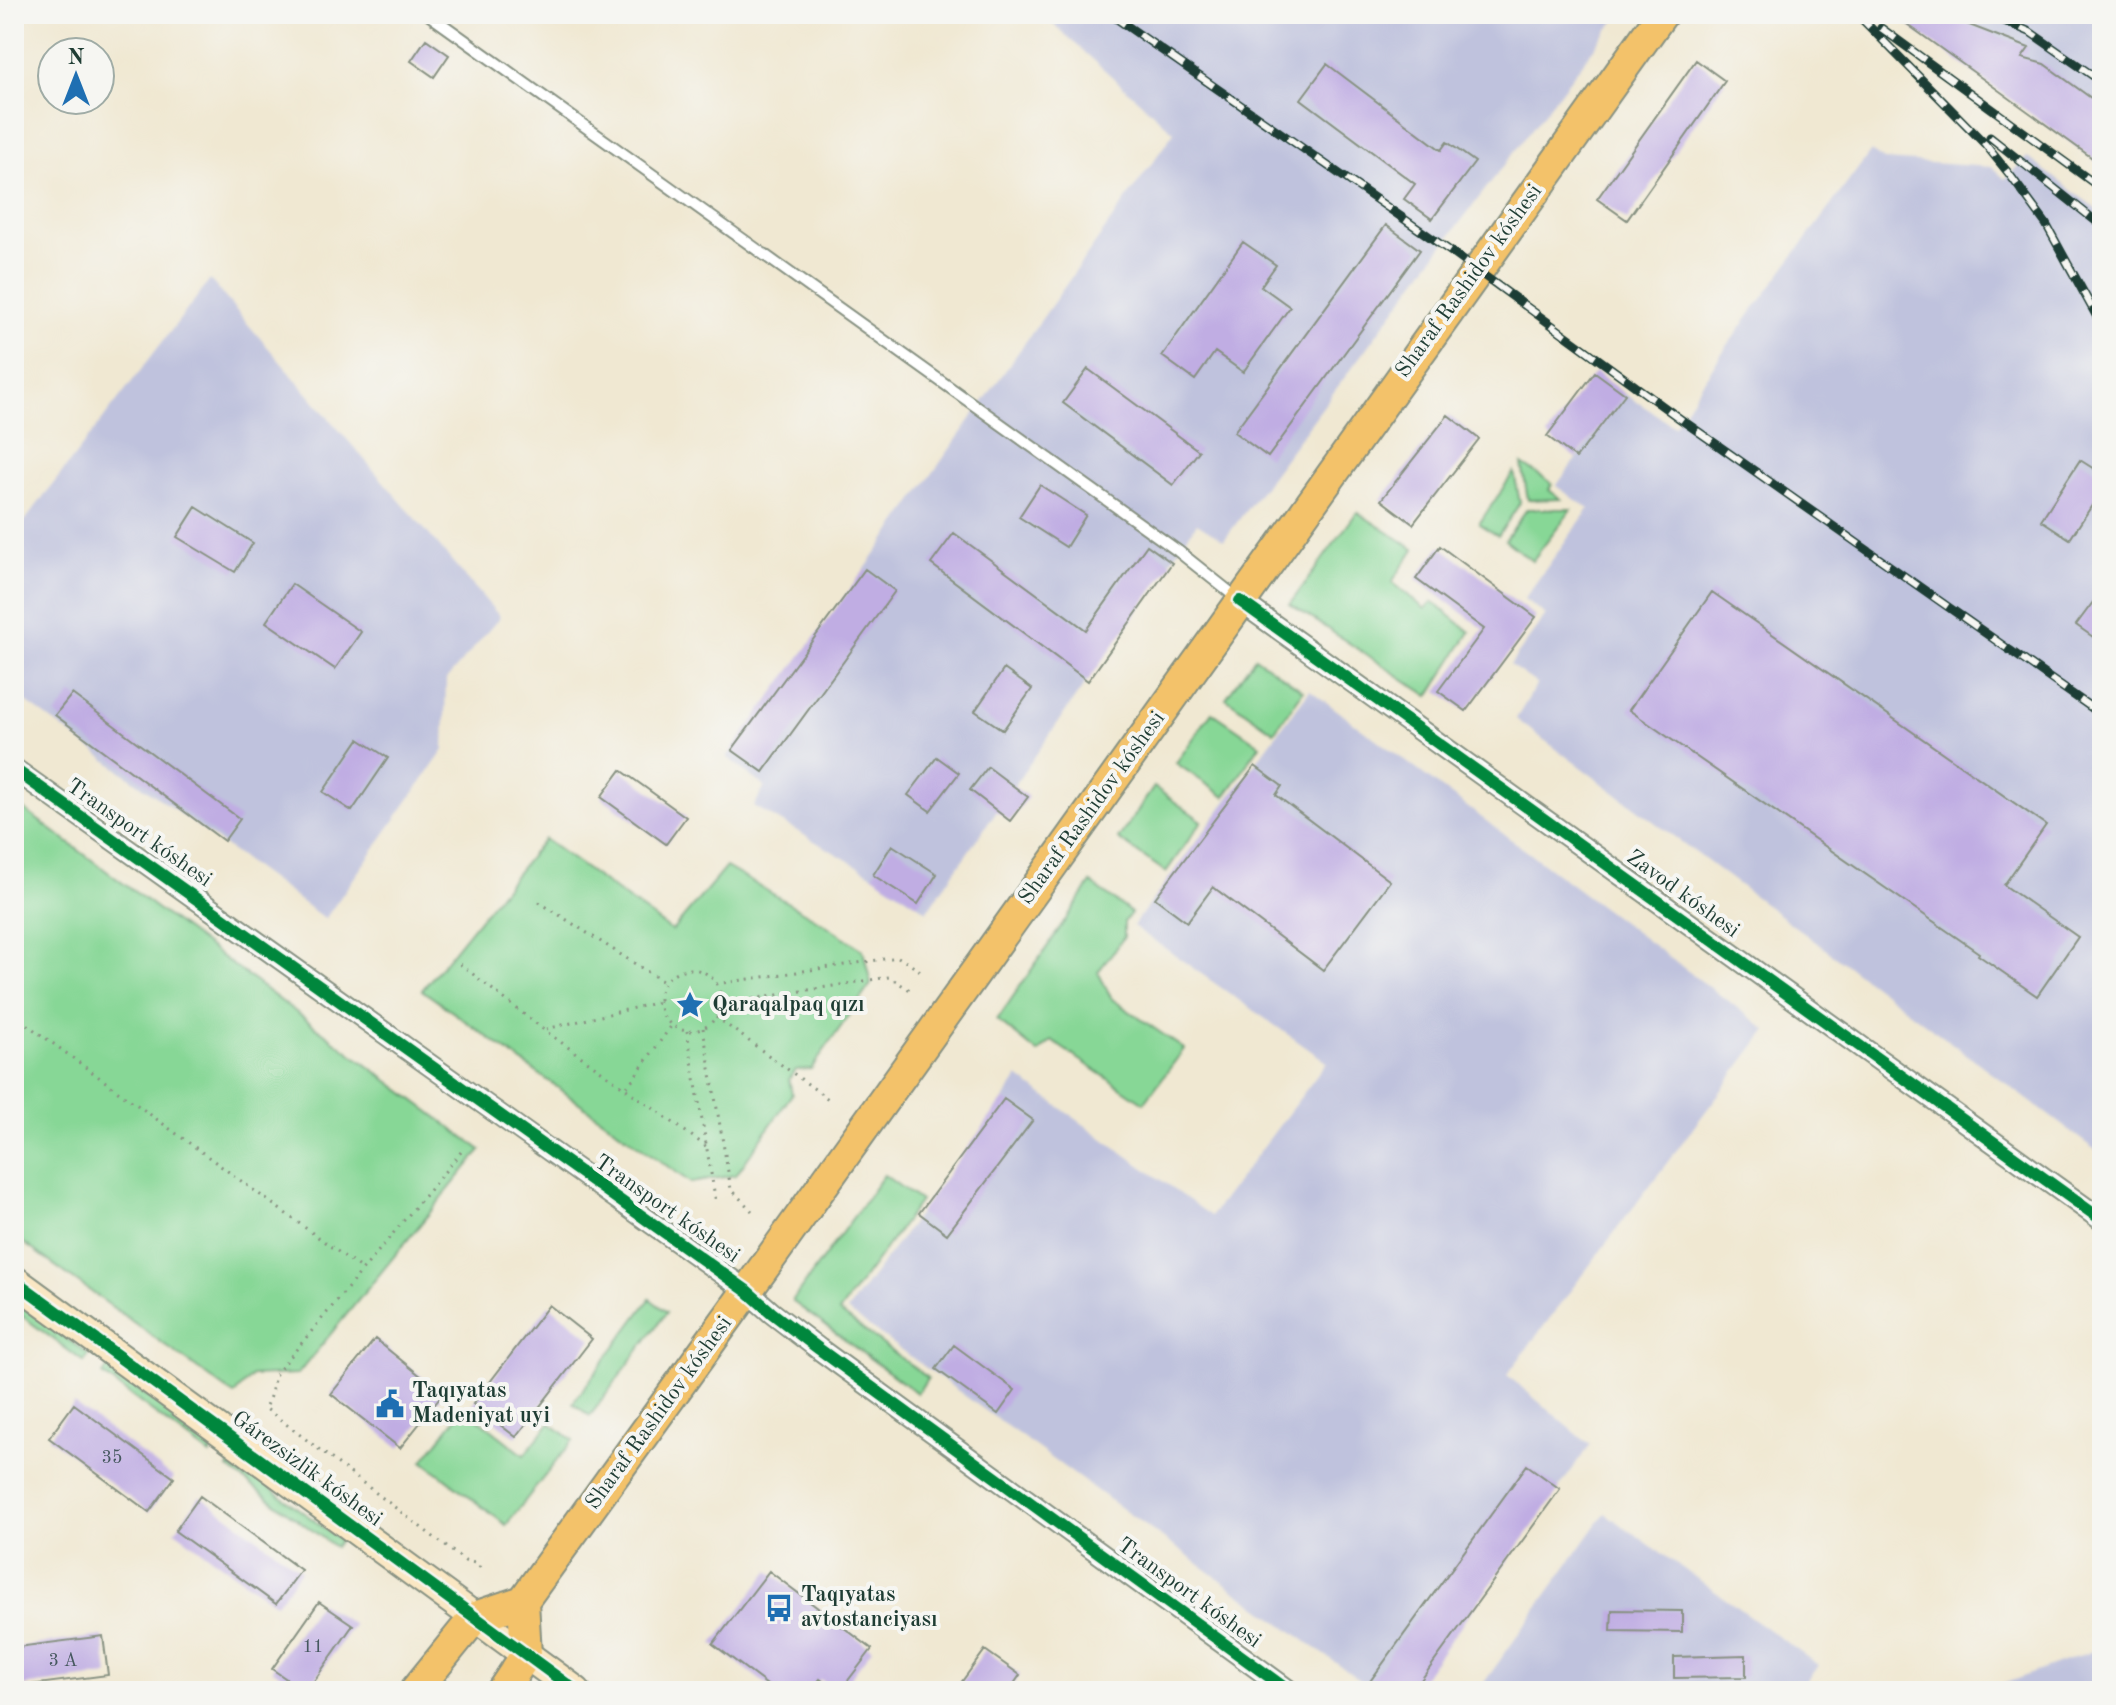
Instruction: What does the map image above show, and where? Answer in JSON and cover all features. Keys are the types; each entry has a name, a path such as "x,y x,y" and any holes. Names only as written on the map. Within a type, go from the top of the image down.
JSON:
{"main road":[{"name":"Sharaf Rashidov kóshesi","path":"523,1601 1662,14"},
{"path":"415,1691 475,1617 523,1601 526,1655 502,1691"}],"street":[{"name":"Zavod kóshesi","path":"1240,601 2102,1220"},
{"name":"Transport kóshesi","path":"14,769 747,1291 819,1349 1289,1691"},
{"name":"Gárezsizlik kóshesi","path":"14,1280 576,1691"}],"lane":[{"path":"428,14 1178,551 1240,601"}],"path":[{"path":"539,902 665,983"},
{"path":"716,984 898,957 922,972"},
{"path":"460,964 544,1030 707,1147"},
{"path":"695,969 705,973 716,984 721,1004 716,1017 703,1028 687,1031 672,1025 663,1016 659,996 665,983 675,973 695,969"},
{"path":"721,1004 889,977 910,990"},
{"path":"544,1030 659,1002"},
{"path":"14,1015 363,1270"},
{"path":"716,1017 831,1101"},
{"path":"626,1088 672,1025"},
{"path":"703,1028 731,1189 752,1211"},
{"path":"687,1031 716,1203"},
{"path":"461,1152 275,1375 265,1408 465,1561 475,1563 484,1571"}],"shaded area":[{"path":"1042,14 1620,14 1442,246 1224,540 1197,523 927,911 873,875 754,806 765,787 727,757 865,569 1174,132"},
{"path":"1893,14 2102,14 2102,165"},
{"path":"1871,151 1884,160 1992,167 2005,179 2027,157 2102,213 2102,1155 1516,719 1537,684 1510,665 1546,615 1524,599 1589,509 1556,486 1625,394 1674,426 1722,353"},
{"path":"210,280 500,617 446,680 444,750 325,919 14,693 14,535"},
{"path":"1310,690 1767,1030 1507,1375 1590,1445 1413,1691 1375,1691 847,1311 1018,1077 1211,1216 1327,1062 1133,926"},
{"path":"1605,1513 1818,1665 1799,1691 1478,1691"},
{"path":"2098,1649 2102,1652 2102,1691 1984,1691"}],"green space":[{"path":"1522,464 1552,483 1549,490 1561,499 1528,500"},
{"path":"1514,472 1520,503 1498,536 1479,524"},
{"path":"1527,509 1572,509 1532,561 1505,540"},
{"path":"1357,512 1414,549 1392,582 1425,609 1433,602 1470,632 1429,696 1290,604"},
{"path":"1255,657 1303,691 1274,732 1226,698"},
{"path":"1212,712 1260,745 1225,797 1176,763"},
{"path":"1154,787 1202,821 1166,872 1118,839"},
{"path":"14,802 481,1150 298,1374 252,1376 234,1395 14,1236"},
{"path":"544,839 672,931 726,867 863,950 871,984 811,1069 796,1070 789,1079 792,1094 736,1175 691,1183 422,990"},
{"path":"1091,883 1131,913 1124,922 1124,937 1098,972 1112,999 1184,1049 1144,1103 1052,1041 1038,1053 997,1020"},
{"path":"884,1175 920,1201 839,1312 928,1378 917,1393 792,1301"},
{"path":"650,1299 667,1312 590,1416 573,1403"},
{"path":"14,1300 89,1355 84,1362 14,1310"},
{"path":"108,1367 215,1447 210,1455 103,1375"},
{"path":"464,1408 524,1455 550,1423 573,1440 506,1525 423,1461"},
{"path":"233,1460 340,1540 335,1547 228,1468"}],"building":[{"path":"1893,14 1941,14 2029,48 2022,58 2044,64 2102,106 2102,165"},
{"path":"426,39 449,55 434,77 411,61"},
{"path":"1696,60 1725,81 1627,220 1597,199"},
{"path":"1327,64 1441,150 1447,142 1475,162 1432,219 1404,199 1415,184 1301,99"},
{"path":"1386,225 1420,250 1268,457 1234,432"},
{"path":"1243,242 1276,265 1261,286 1290,307 1243,372 1215,352 1195,380 1162,356"},
{"path":"1088,369 1199,451 1173,485 1063,403"},
{"path":"1595,372 1625,394 1576,458 1547,436"},
{"path":"1448,415 1479,439 1413,524 1381,500"},
{"path":"2080,460 2102,474 2102,490 2070,539 2041,520"},
{"path":"1040,485 1086,515 1066,547 1019,517"},
{"path":"196,507 253,543 235,572 177,537"},
{"path":"954,533 1086,630 1147,545 1172,563 1088,681 931,564"},
{"path":"1440,546 1536,617 1466,711 1438,691 1484,629 1416,579"},
{"path":"865,569 895,591 763,772 732,750"},
{"path":"292,584 361,632 335,669 266,622"},
{"path":"2102,590 2102,626 2093,637 2076,625"},
{"path":"1712,592 2046,825 2004,885 2078,937 2037,996 1629,710"},
{"path":"1004,669 1032,689 1003,730 975,711"},
{"path":"72,694 240,819 224,841 55,715"},
{"path":"359,739 388,758 352,811 323,792"},
{"path":"937,757 959,773 930,811 908,795"},
{"path":"1255,766 1282,786 1276,795 1390,881 1323,970 1213,887 1187,922 1155,898"},
{"path":"988,767 1028,797 1010,821 970,790"},
{"path":"621,770 686,817 666,844 601,797"},
{"path":"892,845 937,874 918,904 873,875"},
{"path":"1004,1099 1033,1120 947,1234 919,1213"},
{"path":"549,1305 592,1339 516,1437 473,1404"},
{"name":"Taqıyatas Madeniyat uyi","path":"375,1339 443,1394 400,1448 331,1394"},
{"path":"954,1345 1015,1390 998,1414 936,1369"},
{"path":"74,1404 174,1478 149,1512 49,1438"},
{"path":"1527,1465 1560,1489 1413,1691 1363,1691"},
{"path":"200,1496 301,1570 276,1604 175,1531"},
{"name":"Taqıyatas avtostanciyası","path":"769,1571 872,1649 840,1691 820,1679 811,1691 775,1691 713,1644"},
{"path":"319,1602 353,1625 307,1691 304,1691 272,1669"},
{"path":"1612,1610 1682,1611 1682,1632 1611,1631"},
{"path":"103,1636 108,1675 23,1686 17,1647"},
{"path":"985,1650 1020,1675 1009,1691 955,1691"},
{"path":"1746,1655 1746,1677 1674,1678 1674,1657"}],"railway":[{"path":"1110,14 1453,253 1679,418 2102,715"},
{"path":"1857,14 1985,144 2010,175 2046,224 2102,326"},
{"path":"1988,14 2030,32 2102,82"},
{"path":"1881,28 2102,189"},
{"path":"1990,137 2102,226"}],"cycle path":[{"path":"1240,601 2102,1220"},
{"path":"14,769 747,1291 819,1349 1289,1691"},
{"path":"14,1280 576,1691"}],"place":[{"name":"Qaraqalpaq qızı","path":"690,1005"},
{"name":"Taqıyatas Madeniyat uyi","path":"390,1404"},
{"name":"Taqıyatas avtostanciyası","path":"779,1608"}]}
